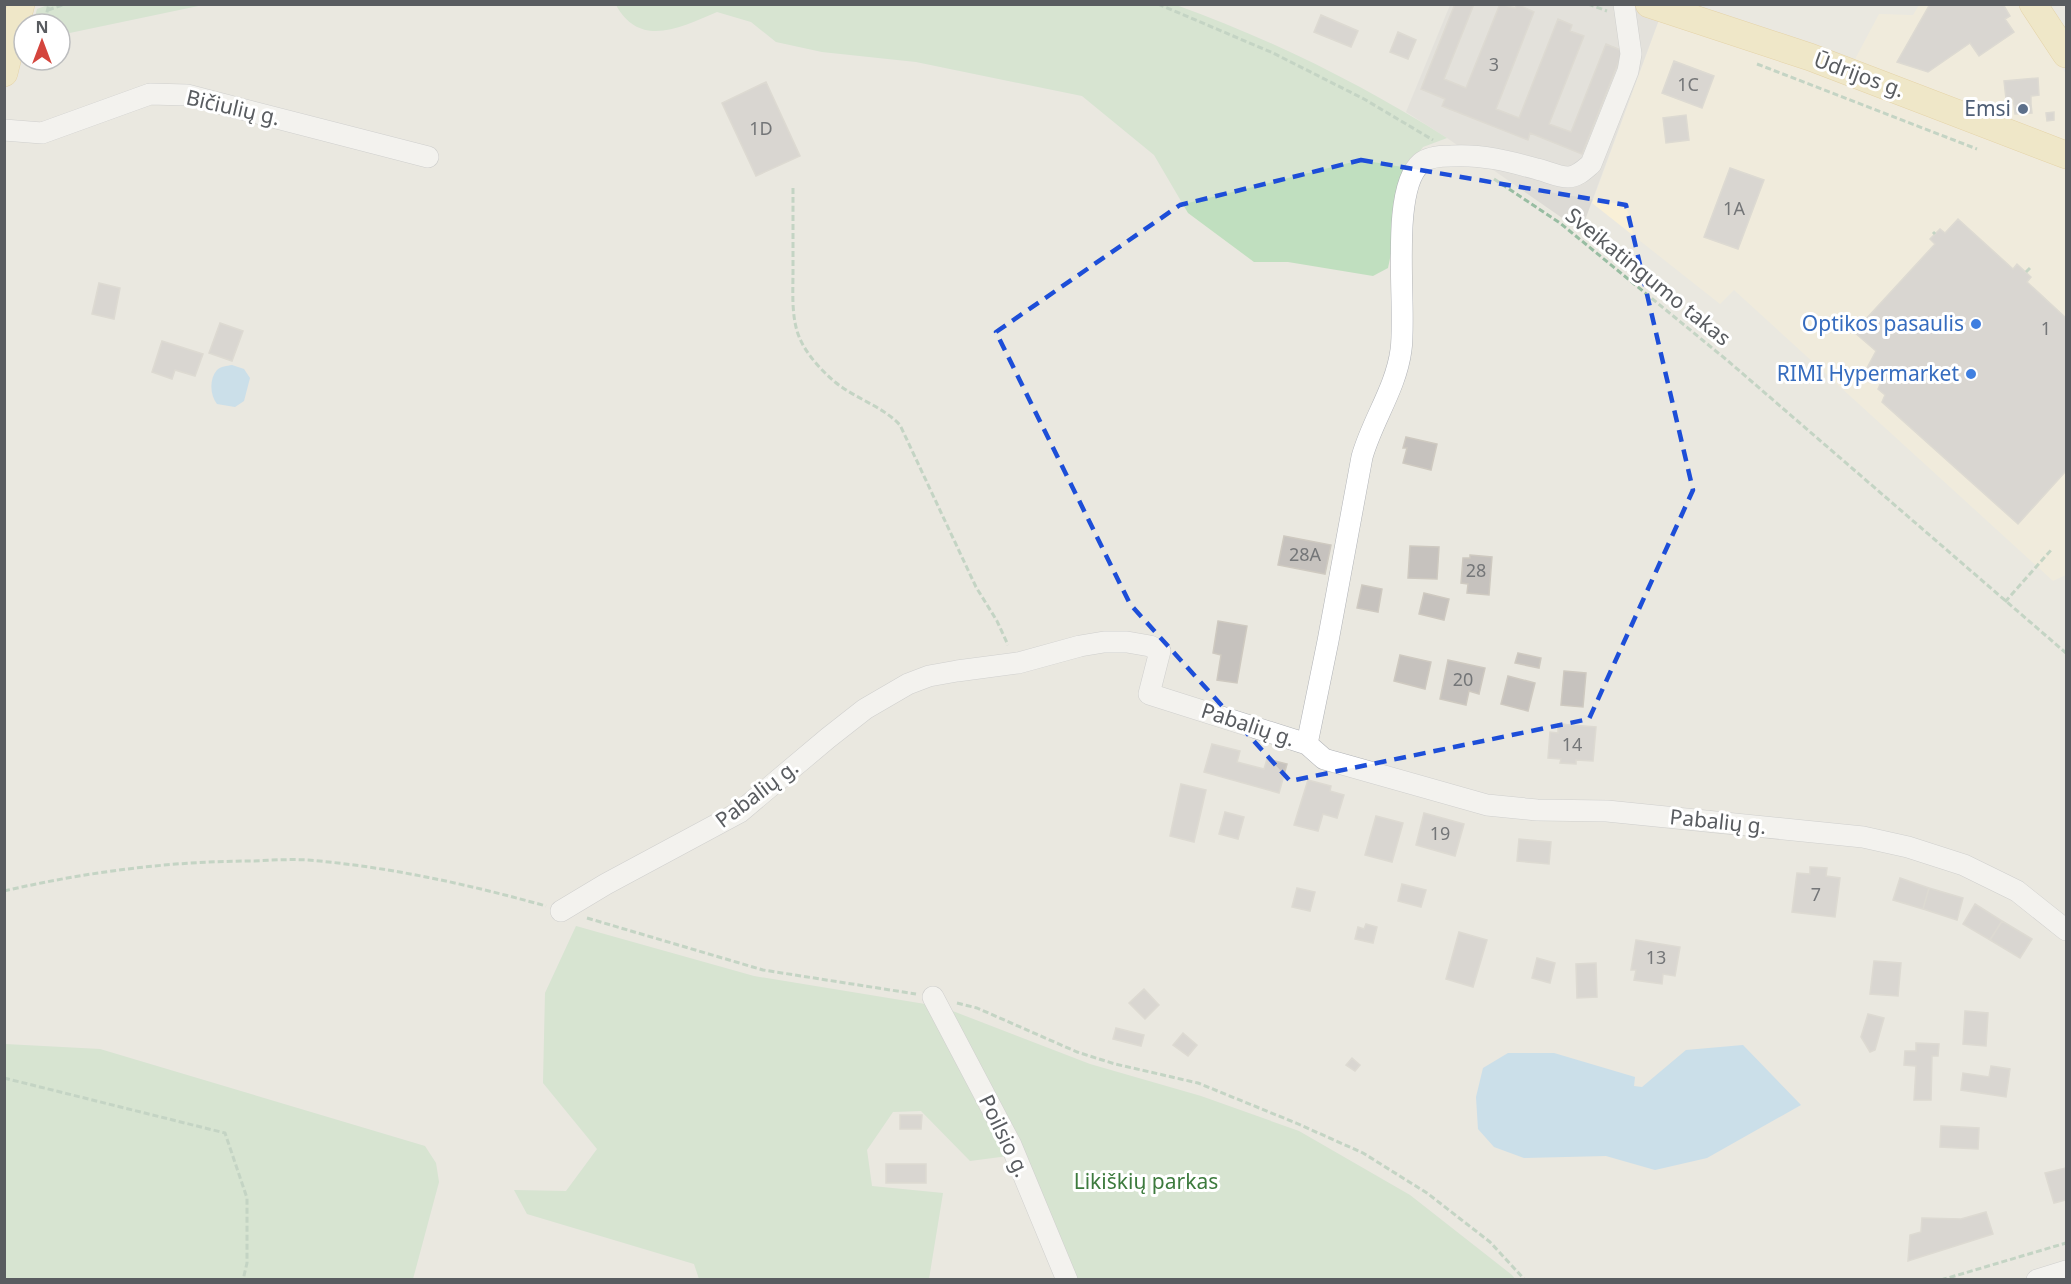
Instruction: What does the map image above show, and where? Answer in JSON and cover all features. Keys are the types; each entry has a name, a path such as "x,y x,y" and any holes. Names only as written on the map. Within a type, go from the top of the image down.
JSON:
{"main road":[{"path":"4,73 21,4"},
{"name":"Ūdrijos g.","path":"1649,4 1810,57 2067,155"},
{"path":"2033,4 2067,54"}],"street":[{"path":"1307,744 1362,457 1368,435 1397,369 1401,350 1403,309 1401,237 1406,196 1413,171 1423,161 1439,157 1484,156 1568,177 1582,173 1591,164 1628,71 1631,54 1624,10"},
{"name":"Bičiulių g.","path":"4,130 42,133 150,93 187,95 428,157"},
{"name":"Pabalių g.","path":"561,910 740,812 866,709 908,684 929,676 1005,665 1104,642 1127,642 1161,651 1149,694 1307,744 1324,759 1487,805 1537,810 1607,811 1863,837 1908,847 1964,866 2017,891 2067,930"},
{"name":"Poilsio g.","path":"933,997 1011,1145 1066,1280"},
{"path":"2037,1280 2067,1271"}],"path":[{"path":"50,4 48,10 65,4"},
{"path":"1158,4 1294,63 1364,99 1460,156"},
{"path":"1588,4 1624,10"},
{"path":"1755,63 1977,149"},
{"name":"Sveikatingumo takas","path":"1487,174 1560,223 1710,347 2067,653"},
{"path":"794,188 794,302 796,327 800,341 815,362 835,382 891,416 900,425 976,587 1008,645 1005,665"},
{"path":"2026,272 2030,268"},
{"path":"2005,602 2052,549"},
{"path":"4,891 54,880 136,868 213,861 306,860 396,870 479,887 763,969 933,997 977,1008 1087,1055 1115,1064 1198,1083 1363,1153 1427,1193 1490,1242 1524,1280"},
{"path":"4,1078 225,1133 247,1198 247,1263 243,1280"},
{"path":"1941,1280 2067,1243"}],"highlighted area":[{"path":"1361,160 1626,205 1693,490 1589,719 1290,781 1130,604 996,332 1180,205"}],"shaded area":[{"path":"1450,5 1620,5 1660,17 1581,231 1406,112"},
{"path":"1919,5 2019,5 2066,74 2066,144 1854,61 1879,14 1913,15"},
{"path":"1660,17 1844,78 2066,165 2066,575 2053,581 1734,290 1720,304 1592,203"}],"green space":[{"path":"48,4 203,5 72,32 72,12 36,12 37,9"},
{"path":"616,5 1176,5 1315,64 1382,99 1447,138 1423,147 1409,166 1388,268 1373,276 1288,262 1254,262 1188,213 1154,155 1082,96 916,62 822,52 776,42 751,22 717,12 676,28 649,31 637,27 626,19"},
{"path":"576,926 754,976 925,1004 1008,1156 970,1161 921,1111 893,1112 867,1150 872,1186 943,1193 929,1279 699,1279 694,1264 527,1214 514,1190 566,1191 597,1149 543,1083 545,993"},
{"name":"Likiškių parkas","path":"950,1010 1090,1064 1201,1096 1299,1131 1410,1195 1515,1279 1077,1279"},
{"path":"5,1044 100,1049 425,1146 436,1163 439,1182 413,1279 5,1279"}],"water":[{"path":"232,365 244,369 250,378 244,401 235,407 217,404 211,387 217,370"},
{"path":"1743,1045 1801,1105 1707,1158 1655,1170 1606,1156 1524,1158 1494,1147 1478,1129 1476,1097 1483,1068 1508,1053 1554,1053 1635,1077 1634,1086 1642,1087 1686,1050"}],"building":[{"path":"1455,4 1474,4 1444,79 1466,88 1500,4 1515,8 1517,4 1534,12 1496,109 1519,118 1558,19 1572,25 1570,31 1584,36 1549,124 1571,132 1606,44 1623,51 1582,154 1530,133 1528,140 1442,106 1445,99 1421,89"},
{"path":"1930,4 2003,4 2010,16 2005,19 2014,32 1979,56 1970,43 1928,72 1897,62"},
{"path":"1321,15 1358,31 1351,47 1314,32"},
{"path":"1398,32 1416,40 1408,59 1390,52"},
{"path":"1674,61 1714,76 1702,108 1662,93"},
{"path":"2038,78 2039,95 2031,96 2031,104 2014,106 2013,98 2006,99 2004,81"},
{"path":"766,82 800,156 756,176 722,103"},
{"name":"Emsi","path":"2031,104 2032,113 2015,114 2014,106"},
{"path":"2054,112 2054,120 2047,121 2046,113"},
{"path":"1686,115 1689,140 1666,143 1663,118"},
{"path":"1730,168 1764,180 1738,249 1704,237"},
{"name":"RIMI Hypermarket","path":"1958,219 2013,269 2017,264 2031,277 2027,282 2066,318 2066,471 2018,524 1882,402 1885,395 1878,389 1882,380 1867,368 1876,351 1854,332 1935,244 1930,239 1940,229 1945,233"},
{"path":"99,283 120,288 114,319 92,314"},
{"path":"220,323 243,331 232,361 209,353"},
{"path":"162,341 203,354 195,376 175,370 172,379 152,372"},
{"path":"1406,437 1437,444 1431,470 1403,463 1407,448 1403,448"},
{"path":"1284,536 1331,545 1325,574 1278,565"},
{"path":"1410,546 1439,547 1437,579 1408,578"},
{"path":"1470,555 1492,557 1489,595 1467,593 1468,584 1461,583 1463,558 1470,558"},
{"path":"1362,585 1382,589 1378,612 1357,608"},
{"path":"1424,593 1449,599 1444,620 1419,614"},
{"path":"1218,621 1247,626 1237,683 1217,680 1221,655 1213,653"},
{"path":"1518,653 1541,658 1539,668 1515,663"},
{"path":"1400,655 1431,662 1425,689 1394,681"},
{"path":"1448,660 1485,668 1479,694 1469,691 1466,705 1440,699"},
{"path":"1564,671 1586,673 1583,707 1561,705"},
{"path":"1508,676 1535,683 1528,711 1501,704"},
{"path":"1558,724 1596,727 1593,761 1576,760 1576,764 1560,763 1561,759 1548,758 1550,732 1558,733"},
{"path":"1212,744 1240,751 1237,762 1264,769 1267,759 1287,764 1279,793 1204,772"},
{"path":"1308,780 1331,786 1330,791 1344,795 1337,818 1323,814 1318,831 1294,825"},
{"path":"1181,784 1206,790 1194,842 1170,836"},
{"path":"1225,812 1244,817 1238,839 1219,834"},
{"path":"1424,813 1464,824 1455,856 1416,845"},
{"path":"1376,816 1403,823 1392,862 1365,855"},
{"path":"1519,839 1551,842 1549,864 1517,861"},
{"path":"1810,867 1827,868 1826,876 1840,878 1835,917 1792,912 1797,873 1810,874"},
{"path":"1900,878 1929,888 1923,909 1893,900"},
{"path":"1402,884 1426,890 1421,907 1398,901"},
{"path":"1297,888 1315,892 1310,911 1292,907"},
{"path":"1929,888 1963,898 1957,920 1923,909"},
{"path":"1975,904 2002,921 1990,940 1963,924"},
{"path":"2002,921 2032,939 2020,958 1990,940"},
{"path":"1366,924 1377,927 1373,943 1355,939 1358,927 1364,929"},
{"path":"1459,932 1487,940 1473,987 1446,979"},
{"path":"1636,940 1680,947 1675,976 1663,974 1662,984 1634,980 1636,970 1631,970"},
{"path":"1537,958 1555,963 1550,983 1532,978"},
{"path":"1874,961 1901,963 1898,996 1870,994"},
{"path":"1596,963 1597,997 1577,998 1576,964"},
{"path":"1144,989 1159,1005 1145,1019 1129,1003"},
{"path":"1965,1011 1988,1013 1986,1046 1963,1044"},
{"path":"1868,1014 1884,1018 1875,1050 1870,1052 1861,1037"},
{"path":"1116,1028 1144,1035 1141,1046 1113,1039"},
{"path":"1183,1033 1197,1045 1188,1056 1173,1045"},
{"path":"1916,1043 1939,1044 1938,1056 1932,1056 1931,1100 1914,1100 1916,1066 1904,1065 1905,1051 1916,1051"},
{"path":"1352,1058 1360,1065 1355,1071 1346,1065"},
{"path":"1991,1066 2010,1069 2006,1097 1961,1090 1963,1073 1989,1077"},
{"path":"900,1115 922,1115 921,1129 900,1129"},
{"path":"1941,1126 1979,1128 1978,1149 1940,1147"},
{"path":"886,1164 926,1164 926,1183 886,1183"},
{"path":"2066,1168 2066,1200 2054,1203 2045,1173"},
{"path":"1986,1212 1993,1234 1908,1261 1910,1235 1921,1232 1922,1218 1961,1219"}],"place":[{"name":"Emsi","path":"2023,109"},
{"name":"Optikos pasaulis","path":"1976,324"},
{"name":"RIMI Hypermarket","path":"1971,374"}]}
